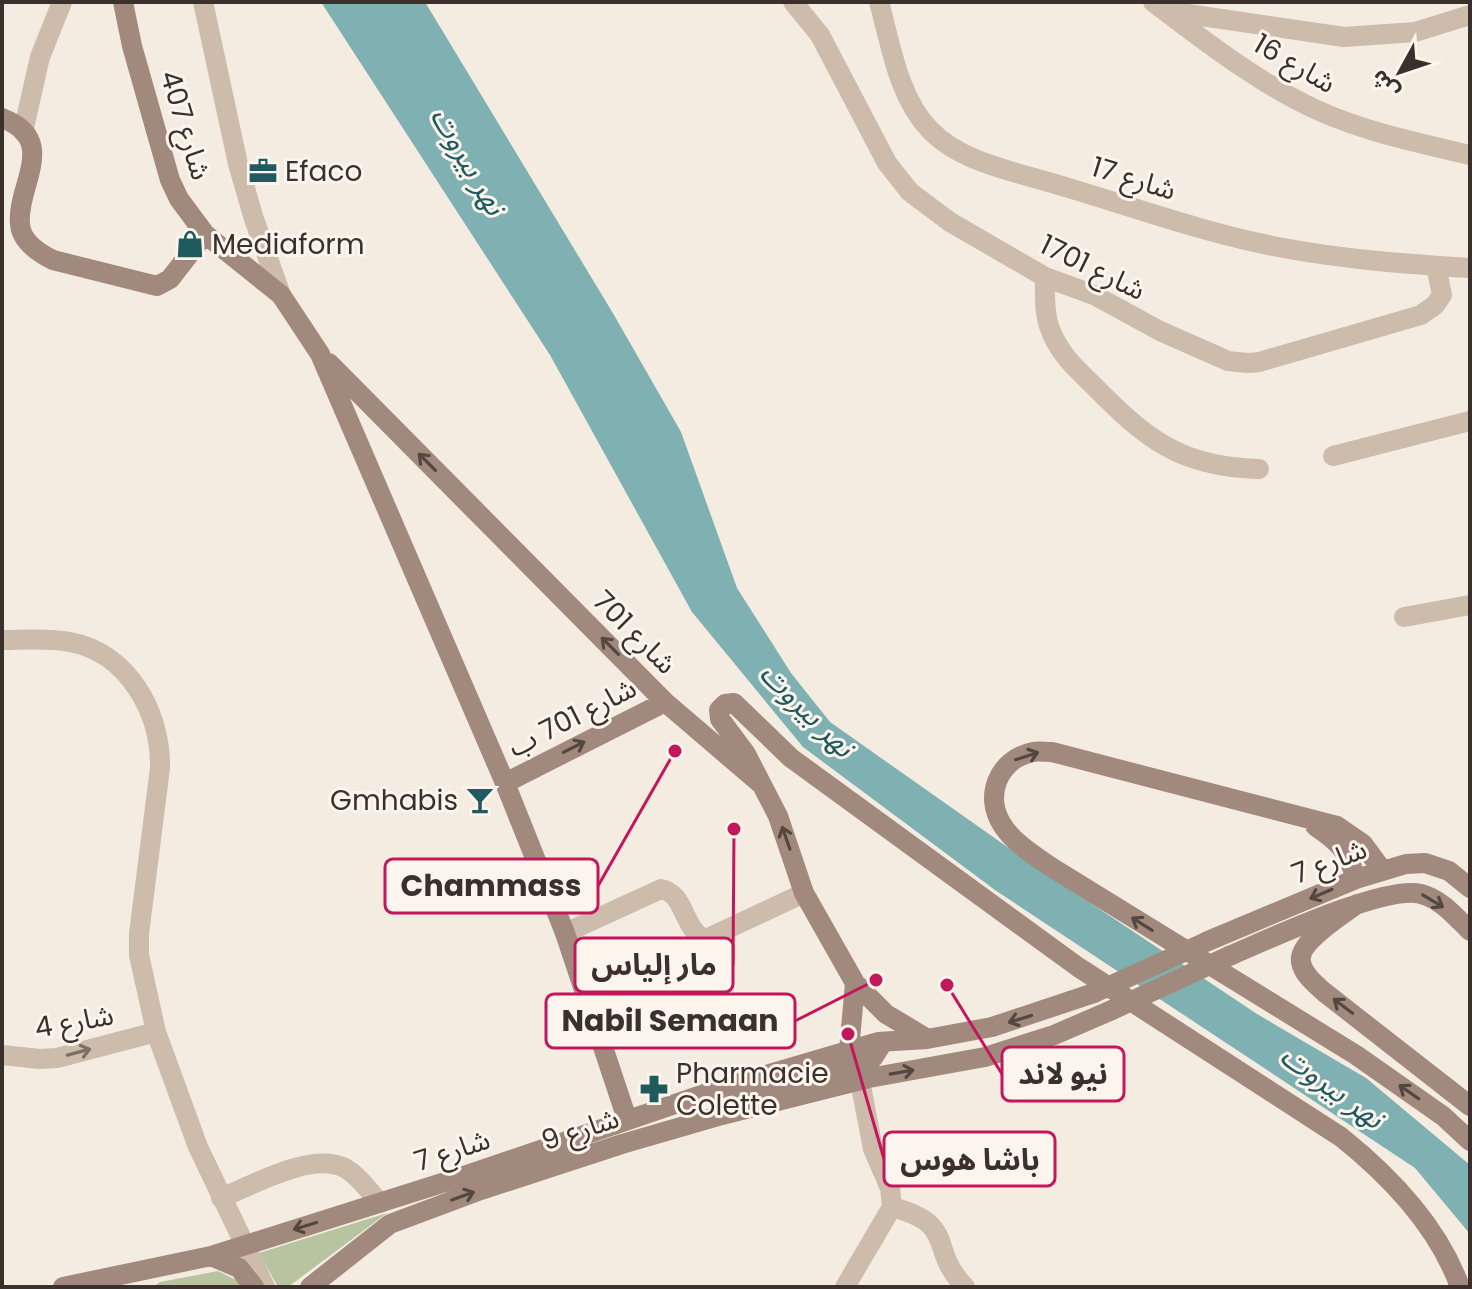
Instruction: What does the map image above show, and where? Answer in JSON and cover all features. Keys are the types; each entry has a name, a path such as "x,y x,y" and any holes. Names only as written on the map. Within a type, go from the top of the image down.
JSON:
{"street":[{"path":"23,132 40,57 62,2"},
{"name":"شارع 407","path":"123,2 132,46 170,180 179,199 205,234 281,295 320,354"},
{"path":"203,2 238,164 281,295"},
{"name":"شارع 1701","path":"793,2 820,35 887,163 910,192 950,222 1045,277 1094,295 1160,331 1228,361 1248,363 1421,315 1435,305 1442,295 1436,266"},
{"name":"شارع 17","path":"879,2 903,86 916,114 944,143 977,160 1183,223 1275,246 1353,259 1470,268"},
{"path":"1159,6 1344,37 1415,32 1470,15"},
{"name":"شارع 16","path":"1159,6 1234,61 1318,111 1366,128 1470,155"},
{"path":"2,118 23,132 29,141 33,159 19,223 26,239 41,254 53,260 157,286 170,279 205,234"},
{"path":"1045,277 1046,318 1057,344 1068,360 1127,420 1147,437 1178,454 1234,469 1259,469"},
{"path":"320,354 505,783 565,933 627,1119"},
{"name":"شارع 701","path":"320,354 665,702 762,785 774,804 804,893 855,983 886,1014 927,1039"},
{"path":"1333,456 1470,421"},
{"path":"1404,617 1470,605"},
{"path":"2,640 71,642 110,658 129,676 153,722 160,751 160,768 139,955 156,1032 198,1147 265,1287"},
{"name":"شارع 701 ب","path":"505,783 665,702"},
{"path":"762,785 746,754 720,719 721,706 734,703 791,758 1078,967 1341,1137 1382,1170 1416,1210 1460,1287"},
{"path":"1382,870 1373,854 1337,826 1052,752 1032,752 1009,763 998,775 994,790 995,807 1002,825 1017,842 1103,900 1356,1055 1443,1116 1470,1141"},
{"path":"1302,817 1343,846 1356,879"},
{"name":"شارع 7","path":"63,1287 211,1256 380,1203 722,1088 878,1042 927,1039 992,1027 1094,993 1208,941 1382,870 1425,863 1449,871 1470,888"},
{"path":"565,933 666,889 674,895 698,936 706,939 804,893"},
{"name":"شارع 7","path":"1112,1010 1229,956 1357,904 1402,893 1420,893 1436,900 1470,931"},
{"path":"1357,904 1310,940 1301,953 1301,963 1306,973 1324,992 1470,1106"},
{"path":"849,1051 855,983"},
{"name":"شارع 9","path":"345,1257 390,1224 555,1166 722,1115 860,1081 985,1057 1054,1035 1112,1010"},
{"name":"شارع 4","path":"2,1055 57,1058 156,1032"},
{"path":"722,1115 757,1093 873,1058 880,1047 878,1042"},
{"path":"845,1287 892,1207 890,1188 873,1149 860,1081"},
{"path":"221,1198 280,1174 322,1162 348,1170 380,1203"},
{"path":"892,1207 915,1214 936,1229 942,1240 947,1264 965,1287"},
{"path":"211,1256 239,1268 254,1287"},
{"path":"310,1287 345,1257"},
{"path":"319,1287 345,1257"},
{"path":"140,1287 153,1275 173,1265"}],"green space":[{"path":"387,1213 288,1287 278,1287 259,1253"},
{"path":"218,1271 238,1281 241,1287 153,1287 160,1282"}],"water":[{"name":"نهر بيروت","path":"321,2 425,2 681,432 737,588 791,673 830,722 1020,856 1257,1014 1366,1078 1470,1165 1470,1234 1415,1168 995,890 803,747 692,612 550,355"}],"place":[{"name":"Efaco","path":"263,171"},
{"name":"Mediaform","path":"190,244"},
{"name":"Chammass","path":"675,751"},
{"name":"Gmhabis","path":"480,800"},
{"name":"مار إلياس","path":"734,829"},
{"name":"Nabil Semaan","path":"876,980"},
{"name":"نيو لاند","path":"947,985"},
{"name":"باشا هوس","path":"848,1034"},
{"name":"Pharmacie Colette","path":"654,1089"}]}
